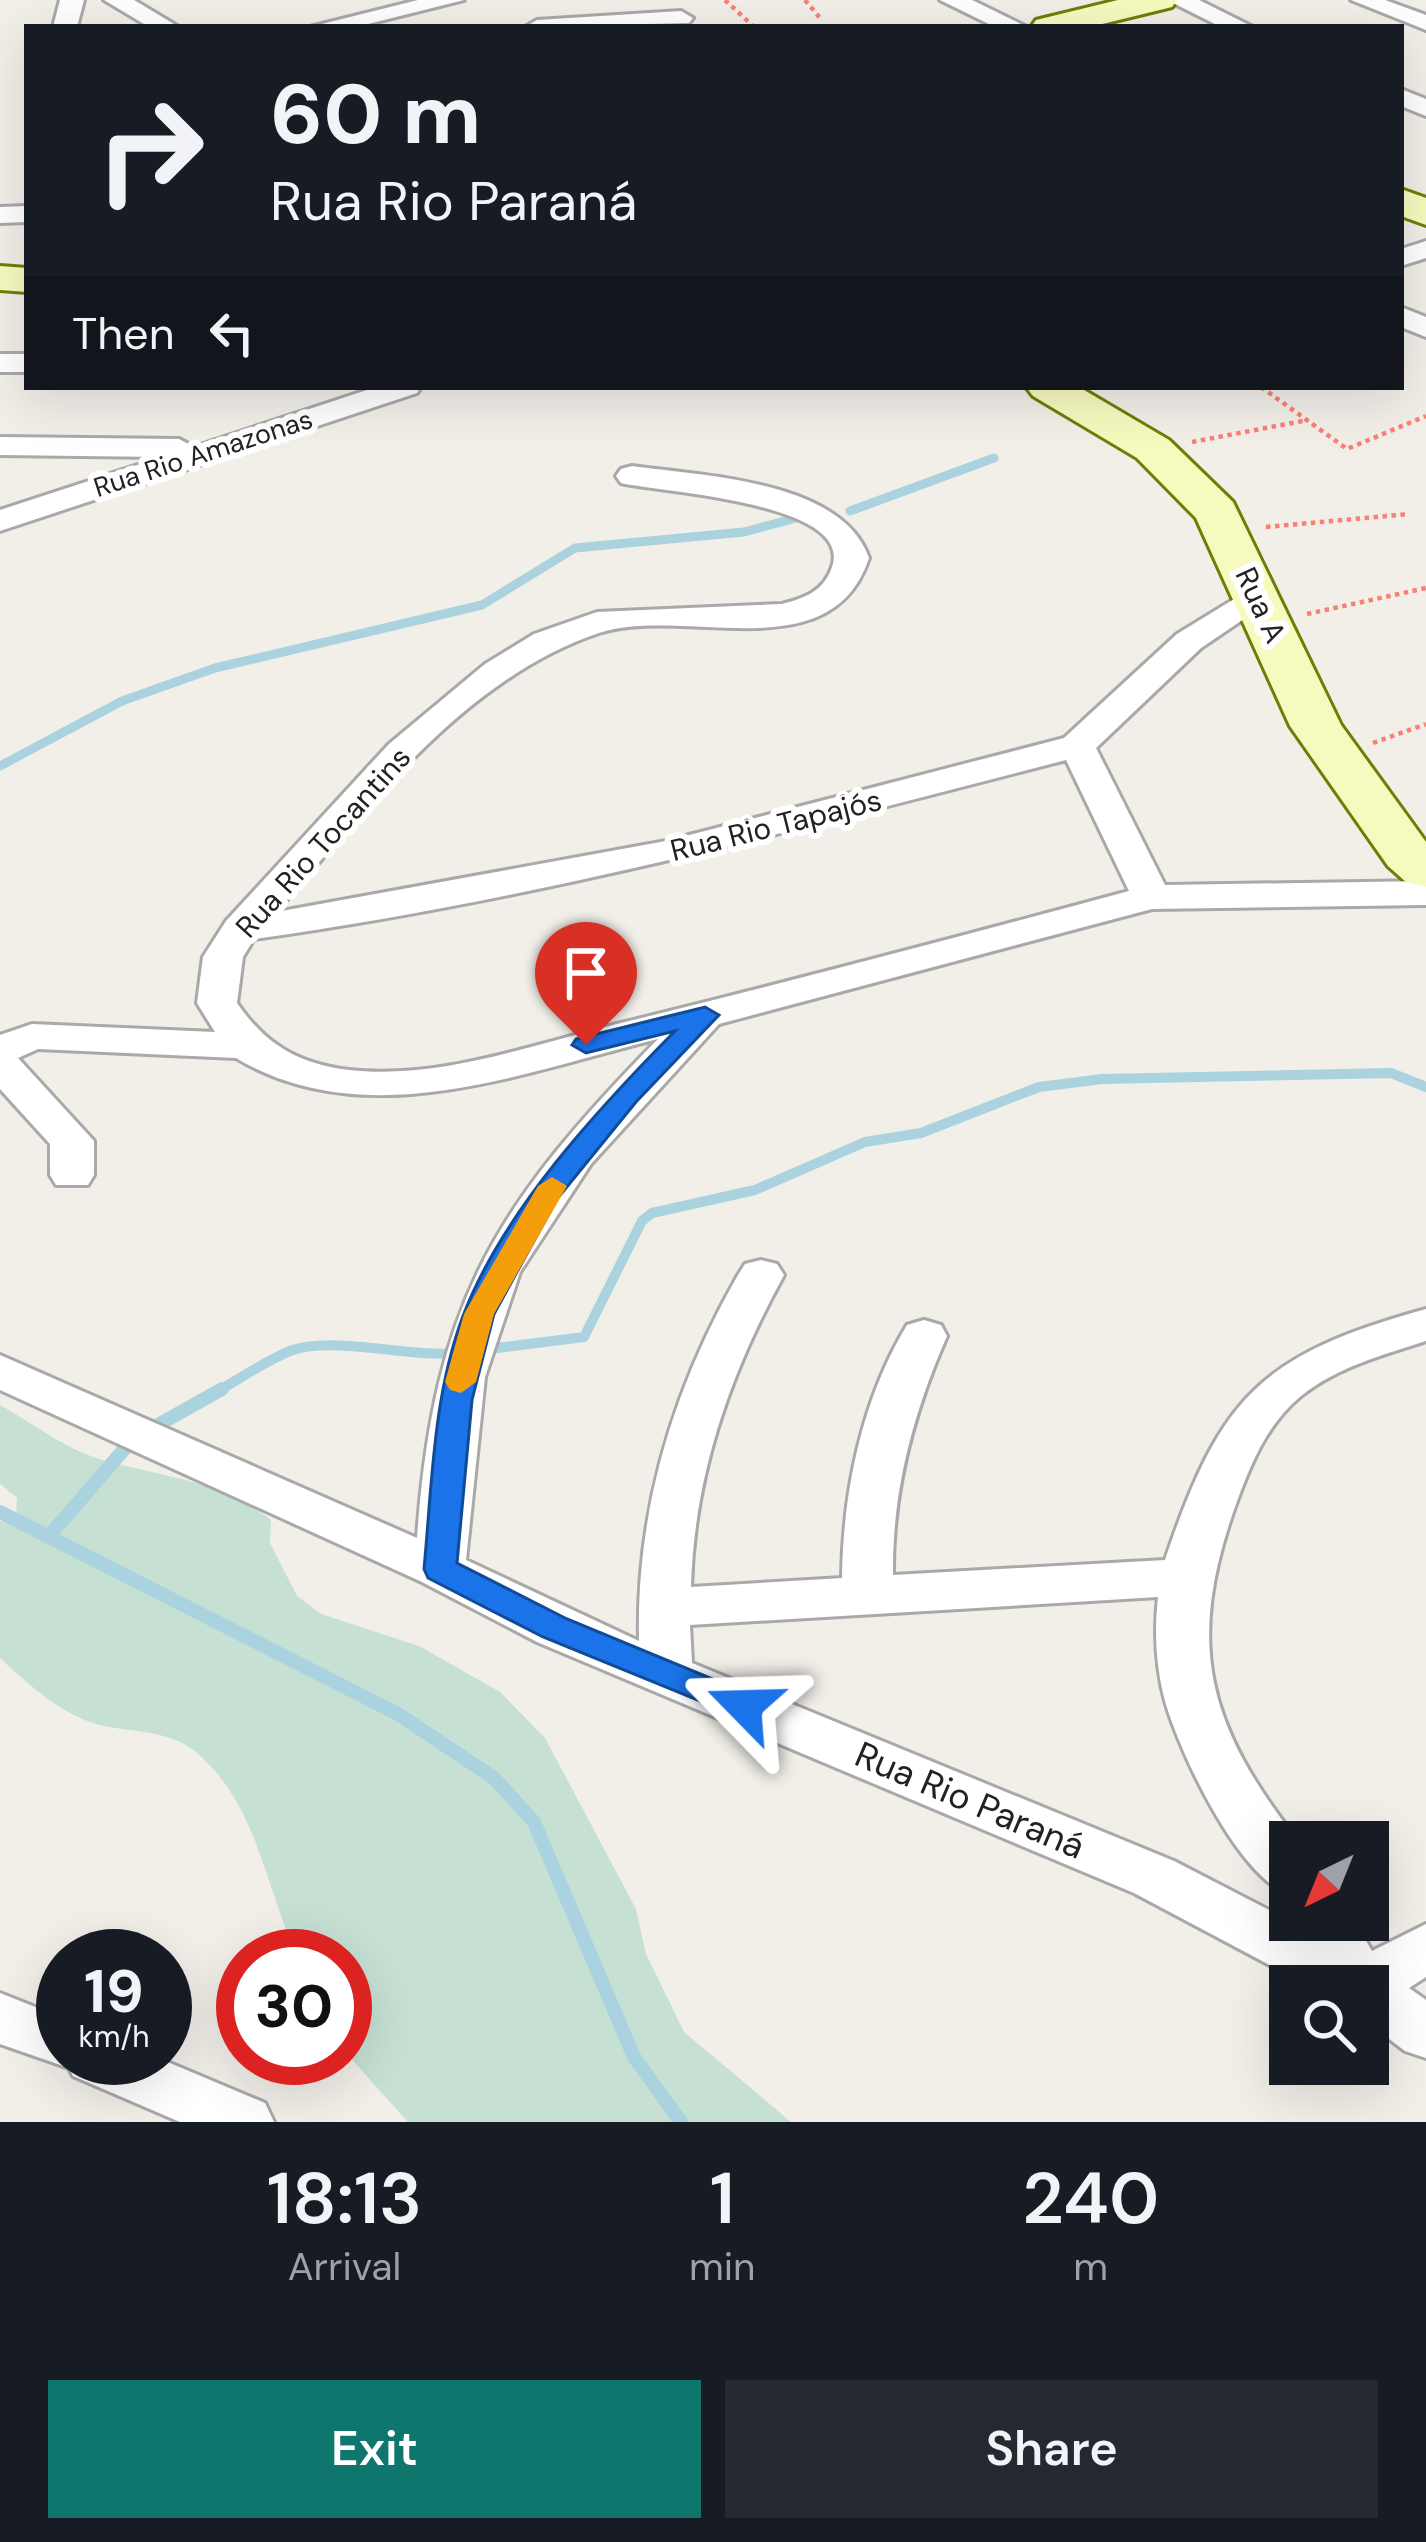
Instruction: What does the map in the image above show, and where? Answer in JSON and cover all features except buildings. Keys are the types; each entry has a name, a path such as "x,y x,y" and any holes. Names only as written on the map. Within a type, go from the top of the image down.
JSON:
{"street":[{"path":"336,24 452,0"},
{"path":"952,0 1008,24"},
{"path":"1060,24 1160,0"},
{"path":"1179,0 1233,24"},
{"path":"1364,0 1426,23"},
{"path":"130,2 163,24"},
{"path":"580,24 681,17"},
{"name":"Rua Rio Amazonas","path":"0,521 397,390"},
{"name":"Rua A","path":"1053,390 1153,449 1198,491 1226,531 1316,726 1408,854 1426,870"},
{"path":"0,446 211,449"},
{"name":"Rua Rio Tocantins","path":"245,1046 217,1003 223,957 240,929 399,754 495,674 550,641 614,618 783,615 825,600 848,577 852,552 844,538 813,514 743,492 632,476"},
{"name":"Rua Rio Tapajós","path":"240,929 364,912 668,852 1077,746 1189,641 1263,606"},
{"path":"1077,746 1151,897"},
{"path":"0,1051 32,1036 245,1046 308,1077 402,1083 466,1074 705,1015 1151,897 1426,892"},
{"path":"440,1569 456,1400 479,1314 544,1196 626,1096 705,1015"},
{"path":"0,1064 72,1141 72,1175"},
{"path":"666,1674 665,1544 688,1426 708,1372 760,1275"},
{"path":"1269,1842 1214,1762 1186,1696 1181,1636 1185,1577 1220,1476 1242,1434 1271,1399 1294,1377 1333,1356 1426,1325"},
{"path":"867,1598 871,1485 883,1432 924,1336"},
{"name":"Rua Rio Paraná","path":"0,1371 440,1569 555,1628 1154,1876 1322,1965"},
{"path":"662,1608 1185,1577"},
{"path":"1389,1971 1426,1948"},
{"path":"1389,2006 1426,2033"},
{"path":"0,2018 36,2033"},
{"path":"157,2085 244,2122"}],"path":[{"path":"725,0 751,24"},
{"path":"805,0 820,18"},
{"path":"1266,390 1348,448 1426,416"},
{"path":"1153,449 1308,421"},
{"path":"1226,531 1409,514"},
{"path":"1263,606 1330,610 1426,588"},
{"path":"1336,755 1426,724"}],"green space":[{"path":"0,1405 91,1456 192,1482 252,1507 271,1520 270,1543 297,1596 321,1614 419,1646 500,1692 545,1738 636,1909 646,1954 684,2032 791,2122 408,2122 372,2082 372,1929 286,1929 247,1822 217,1773 196,1752 172,1738 77,1717 0,1658 0,1521 16,1516 17,1498 0,1484"}],"waterway":[{"path":"850,511 994,458"},
{"path":"0,766 122,701 215,668 482,605 575,548 744,532 796,518"},
{"path":"481,1350 584,1337 642,1221 652,1213 755,1190 865,1142 921,1133 1039,1087 1102,1079 1391,1073 1426,1087"},
{"path":"216,1392 281,1355 307,1347 457,1353"},
{"path":"149,1430 222,1389"},
{"path":"49,1536 133,1439"},
{"path":"0,1512 398,1714 494,1778 534,1822 634,2057 681,2122"}],"slow traffic":[{"path":"461,1382 479,1314 552,1186"}],"route":[{"path":"586,1045 705,1015 626,1096 544,1196 479,1314 456,1400 440,1569 555,1628 744,1706"}]}
